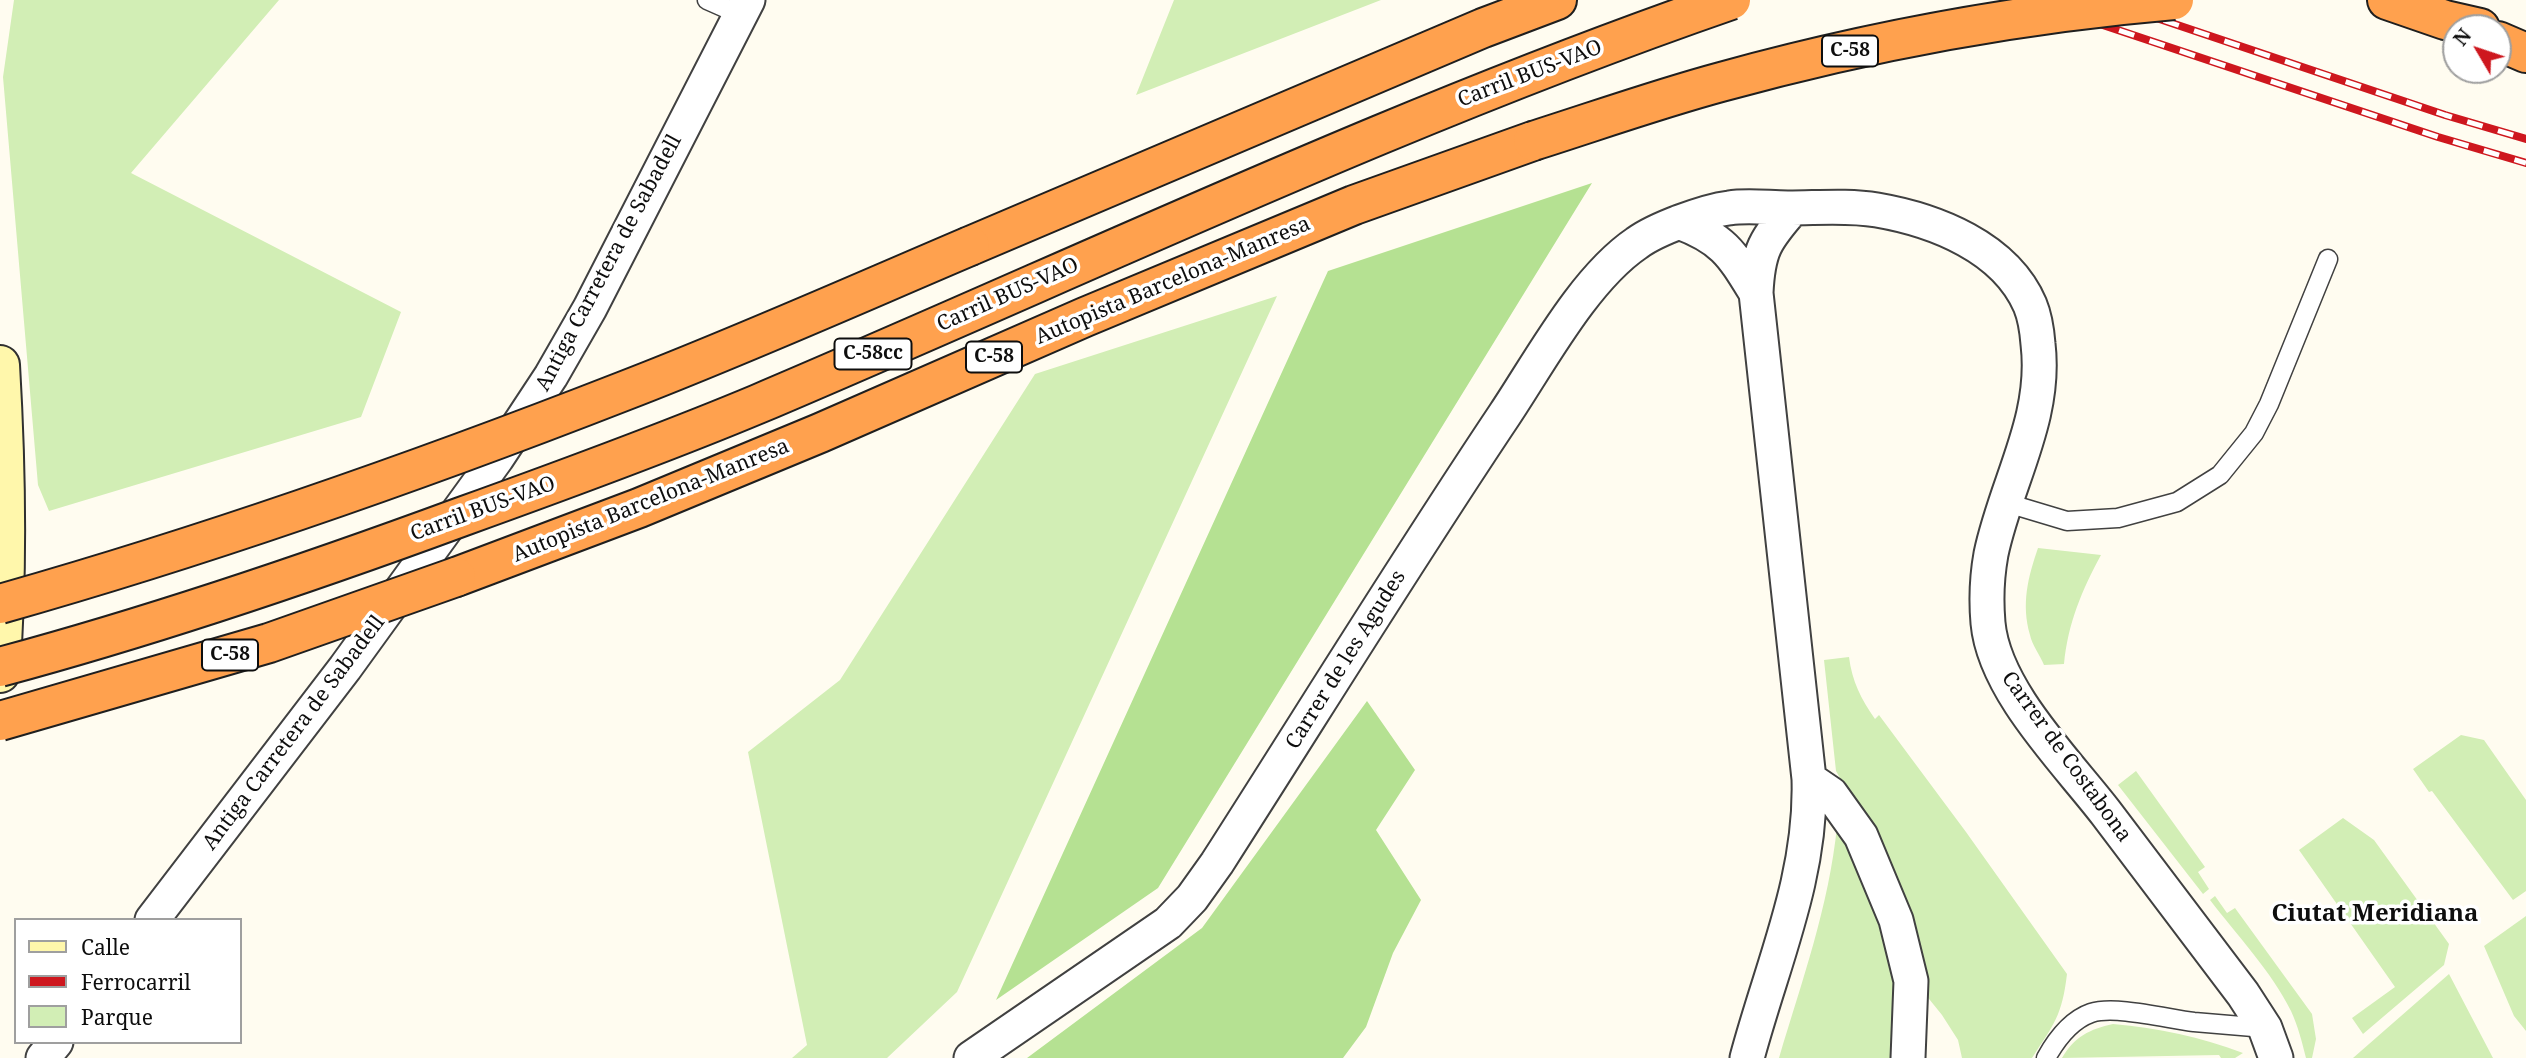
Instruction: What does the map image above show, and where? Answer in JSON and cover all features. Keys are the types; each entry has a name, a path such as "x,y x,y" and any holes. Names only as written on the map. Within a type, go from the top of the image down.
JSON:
{"highway":[{"path":"0,604 96,577 276,520 627,391 1483,28 1557,0"},
{"name":"Carril BUS-VAO","path":"0,667 142,626 298,576 557,483 754,406 1461,100 1731,0"},
{"name":"Autopista Barcelona-Manresa","path":"0,721 269,643 456,578 639,509 1085,317 1354,205 1534,141 1720,82 1908,36 2091,7 2174,0"},
{"path":"2387,0 2442,18"}],"main road":[{"path":"0,365 7,549 0,673"}],"street":[{"name":"Antiga Carretera de Sabadell","path":"154,918 345,668 489,470 551,376 590,308 745,8"},
{"name":"Carrer de Costabona","path":"1793,208 1851,207 1923,221 1953,232 1989,254 2016,282 2030,305 2037,330 2040,360 2039,397 1992,552 1987,583 1989,630 1995,656 2008,683 2050,742 2244,994 2271,1043"},
{"name":"Carrer de les Agudes","path":"971,1058 1159,929 1192,898 1465,474 1579,303 1615,262 1639,241 1679,222 1728,208 1793,208"},
{"path":"1748,1058 1802,873 1808,835 1809,779 1756,293 1757,263 1771,233 1793,208"},
{"path":"1679,222 1705,232 1724,246 1756,293"},
{"path":"1809,779 1831,794 1861,836 1896,920 1911,981 1908,1058"},
{"path":"43,1058 54,1044"}],"lane":[{"path":"708,0 745,8"},
{"path":"2007,502 2067,522 2118,518 2177,502 2220,475 2254,433 2269,404 2328,259"},
{"name":"Carrer de Costabona","path":"2046,1058 2074,1022 2092,1012 2116,1011 2271,1043"}],"green space":[{"path":"14,0 279,0 131,173 401,312 361,417 49,511 38,485 3,77"},
{"path":"1174,0 1381,0 1136,95"},
{"path":"1592,183 1158,888 996,1000 1328,271"},
{"path":"1277,296 957,992 887,1058 792,1058 807,1045 748,752 840,680 1035,374"},
{"path":"2038,548 2101,555 2077,607 2064,664 2044,665 2032,642 2027,624 2027,591"},
{"path":"1849,657 1858,690 1875,719 1879,715 2067,974 2063,1000 2056,1019 2032,1058 1962,1058 1958,1040 1921,989 1873,836 1836,771 1824,660"},
{"path":"1367,701 1415,770 1376,830 1421,900 1393,953 1366,1027 1343,1058 1027,1058 1202,928"},
{"path":"2461,735 2484,740 2526,800 2526,891 2513,900 2413,769"},
{"path":"2136,771 2205,867 2198,872 2209,889 2203,894 2118,785"},
{"path":"2343,818 2374,840 2449,944 2444,965 2363,1034 2352,1018 2395,987 2299,850"},
{"path":"1837,826 1862,866 1898,982 1899,1058 1779,1058 1821,914"},
{"path":"2215,896 2227,913 2235,908 2312,1014 2316,1039 2312,1058 2306,1058 2296,1022 2283,996 2210,900"},
{"path":"2526,916 2526,1031 2514,1016 2484,946"},
{"path":"2449,974 2493,1058 2353,1058"},
{"path":"2113,1024 2179,1034 2243,1053 2235,1058 2221,1058 2219,1055 2062,1058 2083,1035"}],"railway":[{"path":"2028,0 2438,137 2526,163"},
{"path":"2103,0 2445,115 2526,139"}],"district":[{"name":"Ciutat Meridiana","path":"2375,914"}]}
